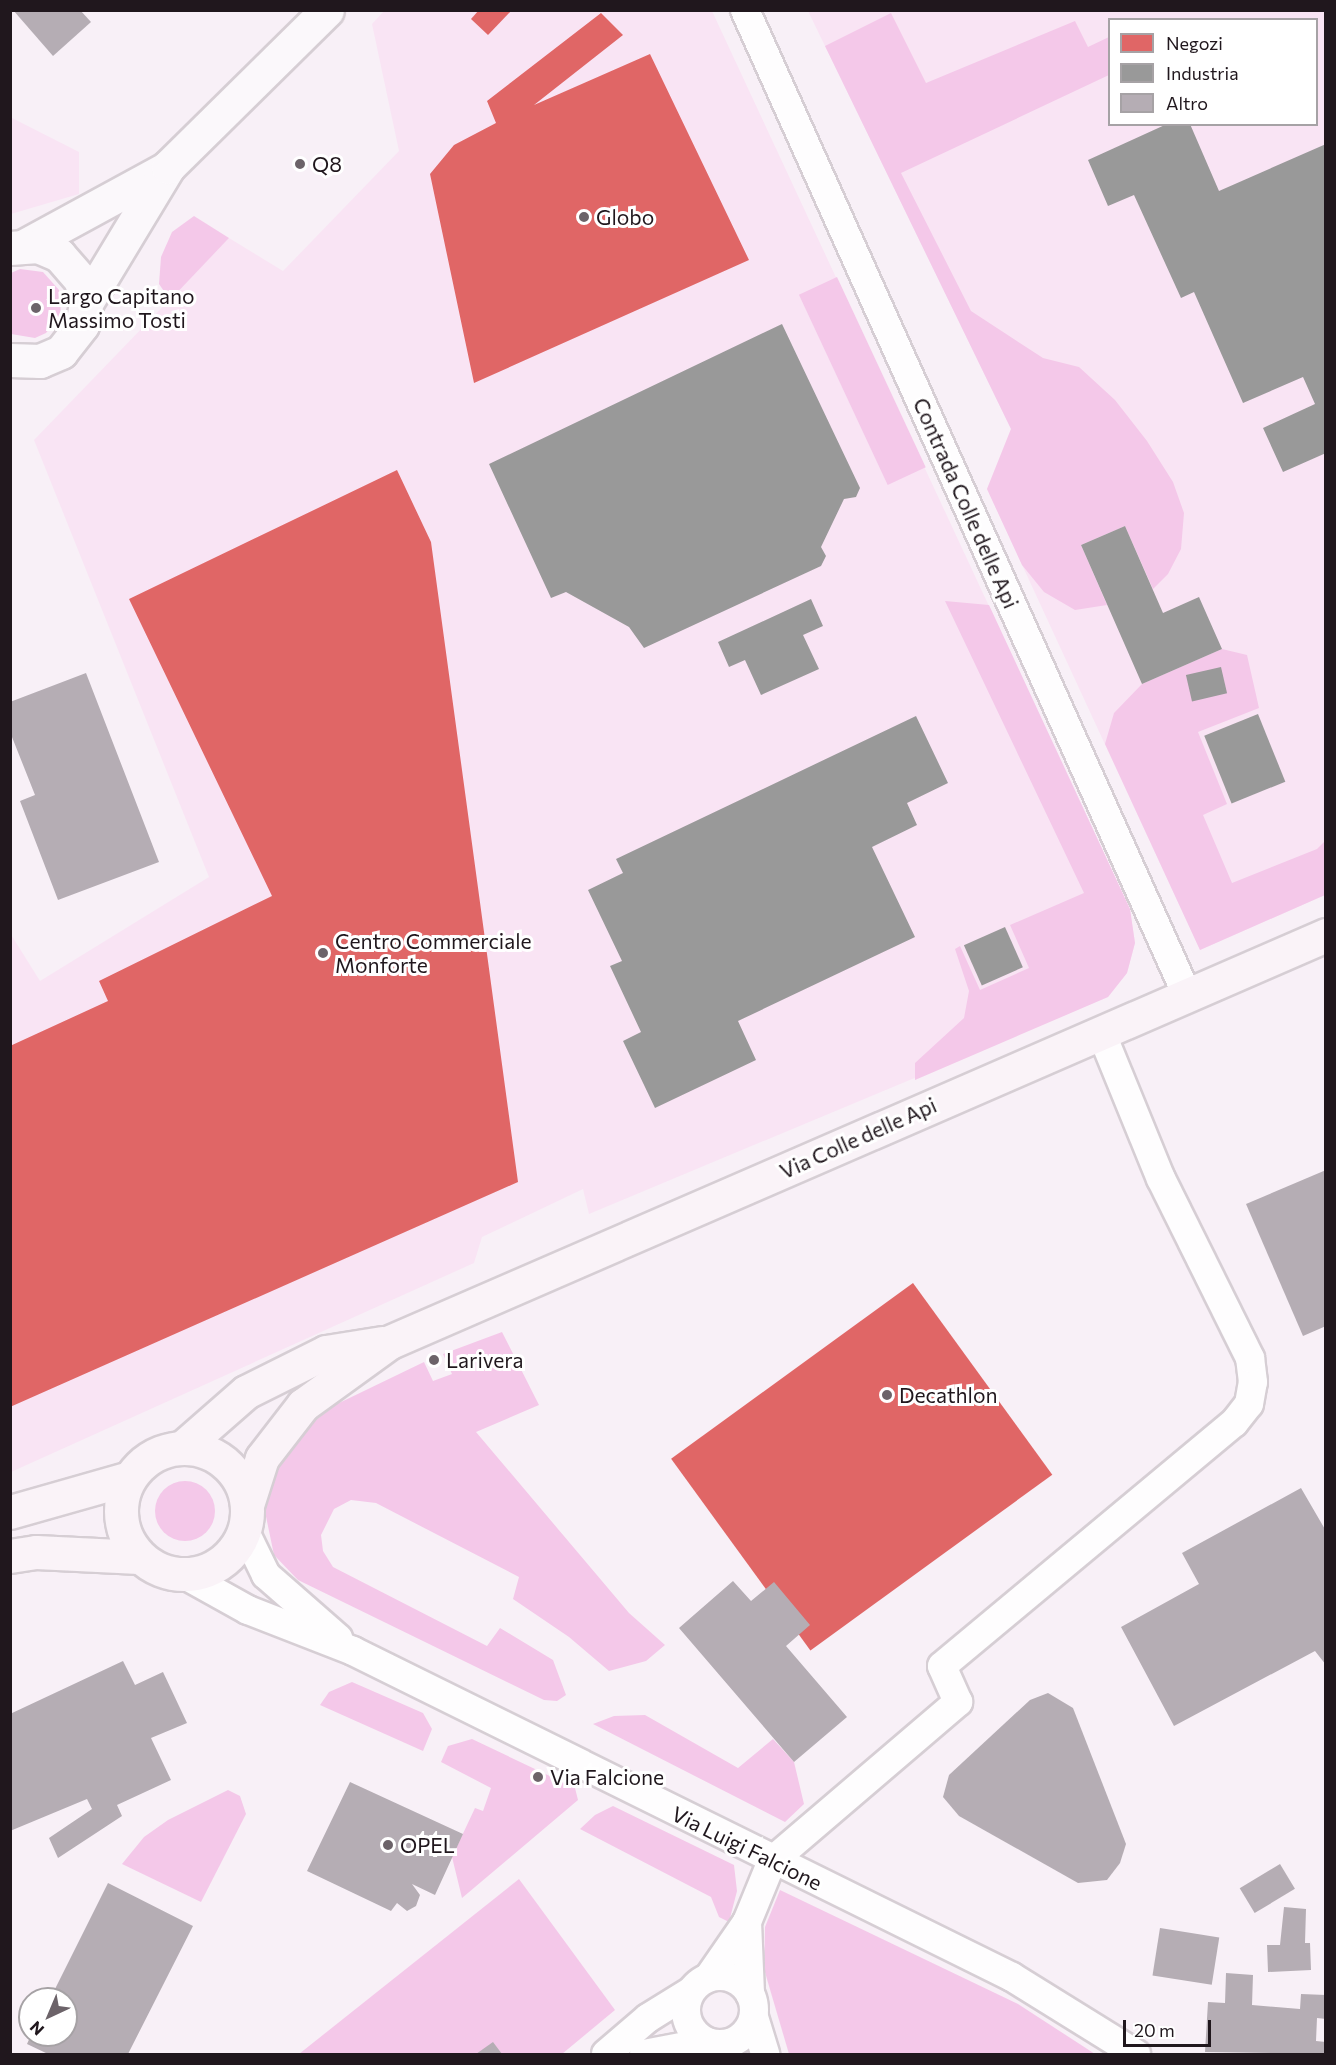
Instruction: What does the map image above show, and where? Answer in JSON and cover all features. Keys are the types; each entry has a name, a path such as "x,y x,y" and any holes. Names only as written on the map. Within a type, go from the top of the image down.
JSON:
{"main road":[{"path":"16,366 51,358 69,345 82,326 86,303 168,167 327,10"},
{"path":"18,247 168,167"},
{"path":"18,247 49,249 68,262 81,280 86,303"},
{"name":"Via Colle delle Api","path":"245,1517 262,1458 303,1405 390,1342 1326,935"},
{"name":"Via Colle delle Api","path":"182,1448 246,1392 326,1352 390,1342"},
{"path":"10,1512 129,1478 152,1457 182,1448 205,1452 226,1464 240,1482 245,1517 236,1548 222,1562 204,1572 185,1575 160,1570 140,1557 130,1546 121,1519 122,1498 129,1478"},
{"path":"10,1556 36,1551 140,1557"}],"street":[{"name":"Contrada Colle delle Api","path":"745,10 1187,995"},
{"path":"719,2047 697,2036 686,2015 700,1985 747,1922 772,1862 958,1702 942,1666 1234,1423 1249,1404 1253,1382 1250,1358 1161,1179 1101,1032"},
{"name":"Via Luigi Falcione","path":"245,1517 266,1575 353,1651"},
{"name":"Via Luigi Falcione","path":"185,1575 248,1610 353,1651 772,1862 1012,1977 1136,2055"},
{"path":"747,1922 752,2005 765,2055"},
{"path":"606,2055 648,2018 700,1985 733,1978 752,2005"},
{"path":"645,2055 719,2047 742,2037 752,2005"}],"shaded area":[{"path":"384,11 712,11 1130,909 1135,943 1127,973 1108,997 589,1214 583,1189 482,1237 474,1263 11,1472 10,933 40,981 209,877 34,440 229,238 283,271 399,151 372,24"},
{"path":"808,11 1325,11 1325,895 1200,950 987,489 1011,429"},
{"path":"891,13 926,83 1075,21 1088,47 1108,37 1108,75 901,173 971,311 1043,358 1079,367 1115,400 1147,441 1173,482 1184,513 1181,549 1168,574 1153,589 1125,526 1081,545 1107,605 1075,610 1044,592 1022,565 987,489 1011,429 825,46"},
{"path":"10,117 79,152 79,194 11,214"},
{"path":"194,216 229,238 170,300 159,284 161,257 172,232"},
{"name":"Largo Capitano Massimo Tosti","path":"20,269 43,272 59,290 61,314 46,333 35,338 11,334 11,273"},
{"path":"837,277 926,467 888,485 799,295"},
{"path":"945,601 989,605 1130,909 1135,943 1127,973 1108,997 915,1080 915,1063 964,1018 969,991 955,949 960,946 980,990 1029,968 1010,925 1084,893"},
{"path":"1222,649 1247,655 1259,708 1198,732 1227,804 1203,815 1232,883 1317,849 1325,841 1325,895 1200,950 1105,744 1114,713 1142,684"},
{"path":"502,1332 539,1405 476,1432 629,1613 665,1645 646,1661 609,1671 569,1637 513,1599 519,1577 376,1503 351,1500 334,1509 321,1535 323,1551 333,1567 487,1646 500,1628 553,1660 566,1695 557,1701 544,1700 298,1580 274,1555 263,1502 274,1469 293,1437 337,1404 424,1362 433,1381 452,1374 443,1354"},
{"path":"185,1481 202,1486 210,1494 215,1511 210,1528 202,1536 185,1541 168,1536 160,1528 155,1511 160,1494 168,1486"},
{"path":"352,1682 423,1713 432,1729 423,1751 320,1705 329,1692"},
{"path":"645,1715 738,1768 773,1739 794,1762 804,1804 785,1822 593,1724 614,1716"},
{"path":"472,1739 575,1788 578,1800 462,1898 452,1857 475,1808 483,1811 491,1788 441,1762 448,1746"},
{"path":"228,1790 240,1796 246,1814 201,1902 122,1864 144,1837 168,1820"},
{"path":"613,1806 734,1865 737,1891 729,1922 719,1917 711,1897 580,1829 595,1815"},
{"path":"519,1879 615,2010 562,2054 299,2054"},
{"path":"780,1890 1018,2004 1095,2054 789,2054 764,1969 765,1927"}],"building: Negozi":[{"path":"479,10 512,10 488,35 471,19"},
{"name":"Globo","path":"601,13 623,35 534,105 650,54 749,260 474,383 430,174 454,145 496,123 487,101"},
{"name":"Centro Commerciale Monforte","path":"397,470 431,542 518,1182 10,1407 10,1046 108,1001 99,981 272,896 129,599"},
{"name":"Decathlon","path":"913,1283 1052,1475 810,1650 671,1459"}],"building: Industria":[{"path":"1163,126 1191,126 1219,191 1326,144 1326,453 1283,472 1263,428 1315,404 1303,377 1243,403 1194,292 1181,298 1134,195 1108,206 1088,160"},
{"path":"782,324 860,488 856,497 844,499 821,547 826,556 821,566 644,648 629,627 566,592 551,598 489,464"},
{"path":"1125,526 1163,613 1199,597 1222,649 1142,684 1081,545"},
{"path":"811,599 823,626 803,635 819,669 761,695 745,660 729,667 718,642"},
{"path":"1221,667 1227,693 1192,701 1186,675"},
{"path":"1258,714 1285,782 1232,803 1204,736"},
{"path":"916,716 948,783 907,803 917,825 872,847 915,937 738,1021 756,1060 655,1108 623,1041 641,1032 610,966 622,961 588,890 623,873 616,859"},
{"path":"1005,927 1023,967 982,985 964,945"}],"building: Altro":[{"path":"13,10 80,10 91,22 53,56"},
{"path":"86,673 159,862 58,900 20,801 35,795 10,732 10,702"},
{"path":"1326,1170 1326,1326 1303,1336 1246,1204"},
{"path":"1301,1488 1326,1531 1326,1665 1315,1651 1174,1726 1121,1627 1199,1584 1182,1553"},
{"path":"733,1581 751,1601 774,1582 810,1625 786,1646 847,1717 794,1762 679,1628"},
{"path":"123,1661 135,1685 163,1672 187,1723 151,1738 171,1780 117,1805 122,1816 58,1858 49,1838 92,1809 87,1799 10,1831 10,1714"},
{"path":"1048,1693 1073,1708 1126,1844 1120,1863 1107,1880 1078,1883 959,1816 943,1797 949,1775 1030,1700"},
{"name":"OPEL","path":"350,1782 463,1834 435,1895 412,1884 420,1895 416,1906 407,1911 397,1903 391,1911 307,1871"},
{"path":"1280,1864 1295,1889 1255,1913 1240,1888"},
{"path":"108,1883 193,1926 128,2054 48,2054 33,2047 78,2047 78,1987 56,1987"},
{"path":"1284,1907 1306,1909 1305,1943 1310,1943 1311,1970 1268,1972 1267,1945 1280,1945"},
{"path":"1160,1928 1219,1937 1212,1985 1152,1975"},
{"path":"1226,1973 1253,1975 1252,2005 1300,2009 1301,1994 1326,1995 1326,2019 1317,2018 1316,2041 1326,2042 1326,2054 1205,2052 1208,2002 1225,2003"},
{"path":"493,2042 502,2054 476,2054"}],"place":[{"name":"Q8","path":"300,164"},
{"name":"Globo","path":"584,217"},
{"name":"Largo Capitano Massimo Tosti","path":"36,308"},
{"name":"Centro Commerciale Monforte","path":"323,953"},
{"name":"Larivera","path":"434,1360"},
{"name":"Decathlon","path":"887,1395"},
{"name":"Via Falcione","path":"538,1777"},
{"name":"OPEL","path":"388,1845"}]}
